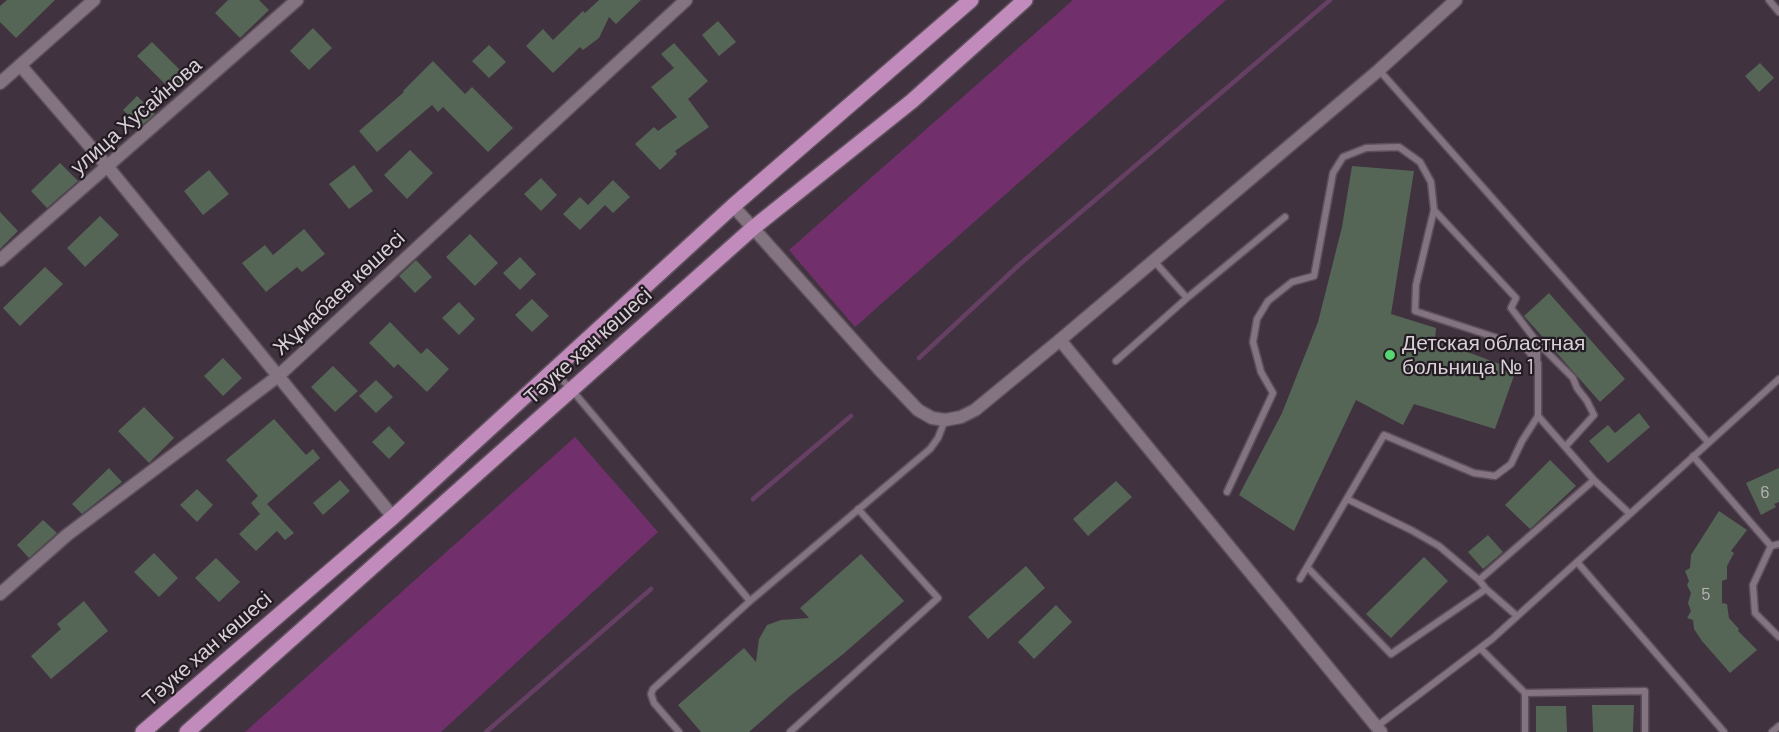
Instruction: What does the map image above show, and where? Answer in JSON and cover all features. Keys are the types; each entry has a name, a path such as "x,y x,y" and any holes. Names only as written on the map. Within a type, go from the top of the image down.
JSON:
{"main road":[{"name":"Тәуке хан көшесі","path":"143,732 393,517 733,206 971,0"},
{"name":"Тәуке хан көшесі","path":"187,732 753,228 912,101 1025,0"}],"street":[{"path":"0,83 94,0"},
{"name":"улица Хусайнова","path":"0,260 297,0"},
{"name":"Жұмабаев көшесі","path":"0,594 67,535 278,377 686,0"},
{"path":"733,206 918,410 932,418 945,420 961,417 975,410 1060,340 1379,70 1456,0"},
{"path":"20,64 108,166 393,517"},
{"path":"1060,340 1379,730"}],"lane":[{"path":"1769,0 1779,12"},
{"path":"1379,70 1708,441"},
{"path":"1227,492 1273,393 1261,372 1253,342 1257,319 1268,301 1292,282 1314,276 1333,173 1344,157 1366,148 1399,147 1420,162 1431,182 1434,210 1416,285 1415,311 1525,347 1538,363"},
{"path":"1434,210 1516,298 1511,308 1537,342 1573,378 1576,388 1587,401 1594,415 1565,447"},
{"path":"1116,361 1284,217"},
{"path":"1154,260 1187,298"},
{"path":"1300,579 1384,435 1474,473 1495,476 1511,464 1538,416 1537,342"},
{"path":"553,370 572,389 750,601"},
{"path":"1379,730 1517,616 1779,379"},
{"path":"1538,416 1594,480 1630,514"},
{"path":"679,732 654,703 651,694 653,689 750,601 930,448 938,438 945,420"},
{"path":"1693,456 1771,546"},
{"path":"1479,580 1594,480"},
{"path":"1347,499 1439,546 1517,616"},
{"path":"790,732 938,598 858,509"},
{"path":"1771,546 1779,544"},
{"path":"1771,546 1753,585 1755,613 1779,637"},
{"path":"1577,562 1724,732"},
{"path":"1307,567 1391,654 1486,589"},
{"path":"1480,648 1525,693 1525,732"},
{"path":"1525,693 1645,691 1645,732"},
{"path":"1772,732 1779,726"}],"shaded area":[{"path":"1073,0 1226,0 855,327 789,250"},
{"path":"575,437 658,532 441,732 245,732"}],"building":[{"path":"7,0 55,0 16,38 0,22 0,6"},
{"path":"228,0 259,0 269,10 240,38 215,13"},
{"path":"599,0 641,0 616,24 609,17 599,38 583,50 580,47 553,73 526,46 543,29 553,40 583,11 585,13"},
{"path":"718,21 736,42 719,56 702,35"},
{"path":"313,28 332,48 309,70 290,51"},
{"path":"152,42 188,78 173,92 137,56"},
{"path":"674,43 708,81 688,99 709,127 675,151 677,154 660,170 635,144 654,127 658,131 677,117 651,87 674,68 661,54"},
{"path":"489,45 506,62 489,78 472,61"},
{"path":"433,61 465,94 472,87 513,128 488,152 443,107 438,112 432,105 377,152 359,131 404,92"},
{"path":"1760,63 1774,78 1759,92 1745,76"},
{"path":"137,96 155,114 140,127 123,110"},
{"path":"410,150 433,173 407,199 384,175"},
{"path":"60,163 78,181 47,208 31,191"},
{"path":"354,165 373,191 349,209 329,184"},
{"name":"Детская областная больница № 1","path":"1352,166 1414,171 1391,314 1436,328 1435,340 1516,370 1495,429 1414,404 1403,425 1356,400 1294,531 1239,495 1282,413 1318,322 1342,227"},
{"path":"209,170 229,194 203,215 184,191"},
{"path":"541,178 557,195 541,211 524,194"},
{"path":"613,180 630,197 613,213 605,205 580,230 563,214 580,197 588,205"},
{"path":"0,212 18,231 0,249"},
{"path":"100,216 119,235 85,267 67,248"},
{"path":"304,229 325,254 302,272 297,267 266,292 242,263 265,245 273,255"},
{"path":"470,234 498,263 475,286 446,257"},
{"path":"520,257 536,274 520,290 503,273"},
{"path":"416,260 432,277 415,293 399,276"},
{"path":"45,267 63,284 20,326 3,308"},
{"path":"1549,293 1625,379 1600,402 1524,316"},
{"path":"532,299 549,316 532,332 515,315"},
{"path":"459,302 475,319 459,335 442,318"},
{"path":"390,322 421,354 427,348 449,369 427,392 398,364 394,368 369,343"},
{"path":"223,358 242,378 223,396 204,376"},
{"path":"333,366 358,391 335,412 311,387"},
{"path":"376,380 393,397 376,413 359,396"},
{"path":"144,407 174,438 149,463 118,431"},
{"path":"1639,413 1650,427 1608,463 1589,441 1608,425 1615,433"},
{"path":"274,419 306,455 313,449 320,458 267,504 294,533 285,540 277,531 256,551 239,534 260,514 251,503 258,496 226,460"},
{"path":"389,426 405,443 389,459 372,442"},
{"path":"1550,460 1576,486 1530,529 1505,505"},
{"path":"109,468 122,482 82,514 72,504"},
{"path":"1779,468 1779,502 1774,504 1776,507 1761,515 1746,483"},
{"path":"340,480 350,491 323,515 313,503"},
{"path":"1116,481 1132,497 1088,536 1073,519"},
{"path":"197,489 213,505 197,522 180,505"},
{"path":"1719,511 1747,530 1731,551 1734,553 1727,566 1727,579 1722,581 1722,603 1727,604 1729,618 1739,629 1738,631 1757,650 1730,673 1702,641 1694,629 1693,620 1687,618 1691,611 1688,603 1691,593 1685,571 1690,568 1691,555"},
{"path":"43,520 57,533 29,558 17,545"},
{"path":"1488,535 1503,552 1483,569 1468,552"},
{"path":"154,553 178,578 159,597 134,572"},
{"path":"861,554 904,601 749,732 701,732 678,705 744,648 756,662 759,639 767,625 781,620 809,618 800,608"},
{"path":"1424,557 1448,581 1391,638 1366,614"},
{"path":"216,558 240,582 219,602 195,578"},
{"path":"1026,566 1045,588 988,639 968,617"},
{"path":"84,601 108,631 51,679 31,656 61,629 57,624"},
{"path":"1056,605 1072,622 1034,659 1018,642"},
{"path":"1592,705 1634,705 1633,732 1593,732"},
{"path":"1536,706 1566,706 1567,732 1536,732"}],"waterway":[{"path":"919,358 1020,264 1330,0"},
{"path":"753,499 851,416"},
{"path":"486,732 651,589"}],"place":[{"name":"Детская областная больница № 1","path":"1390,355"}]}
